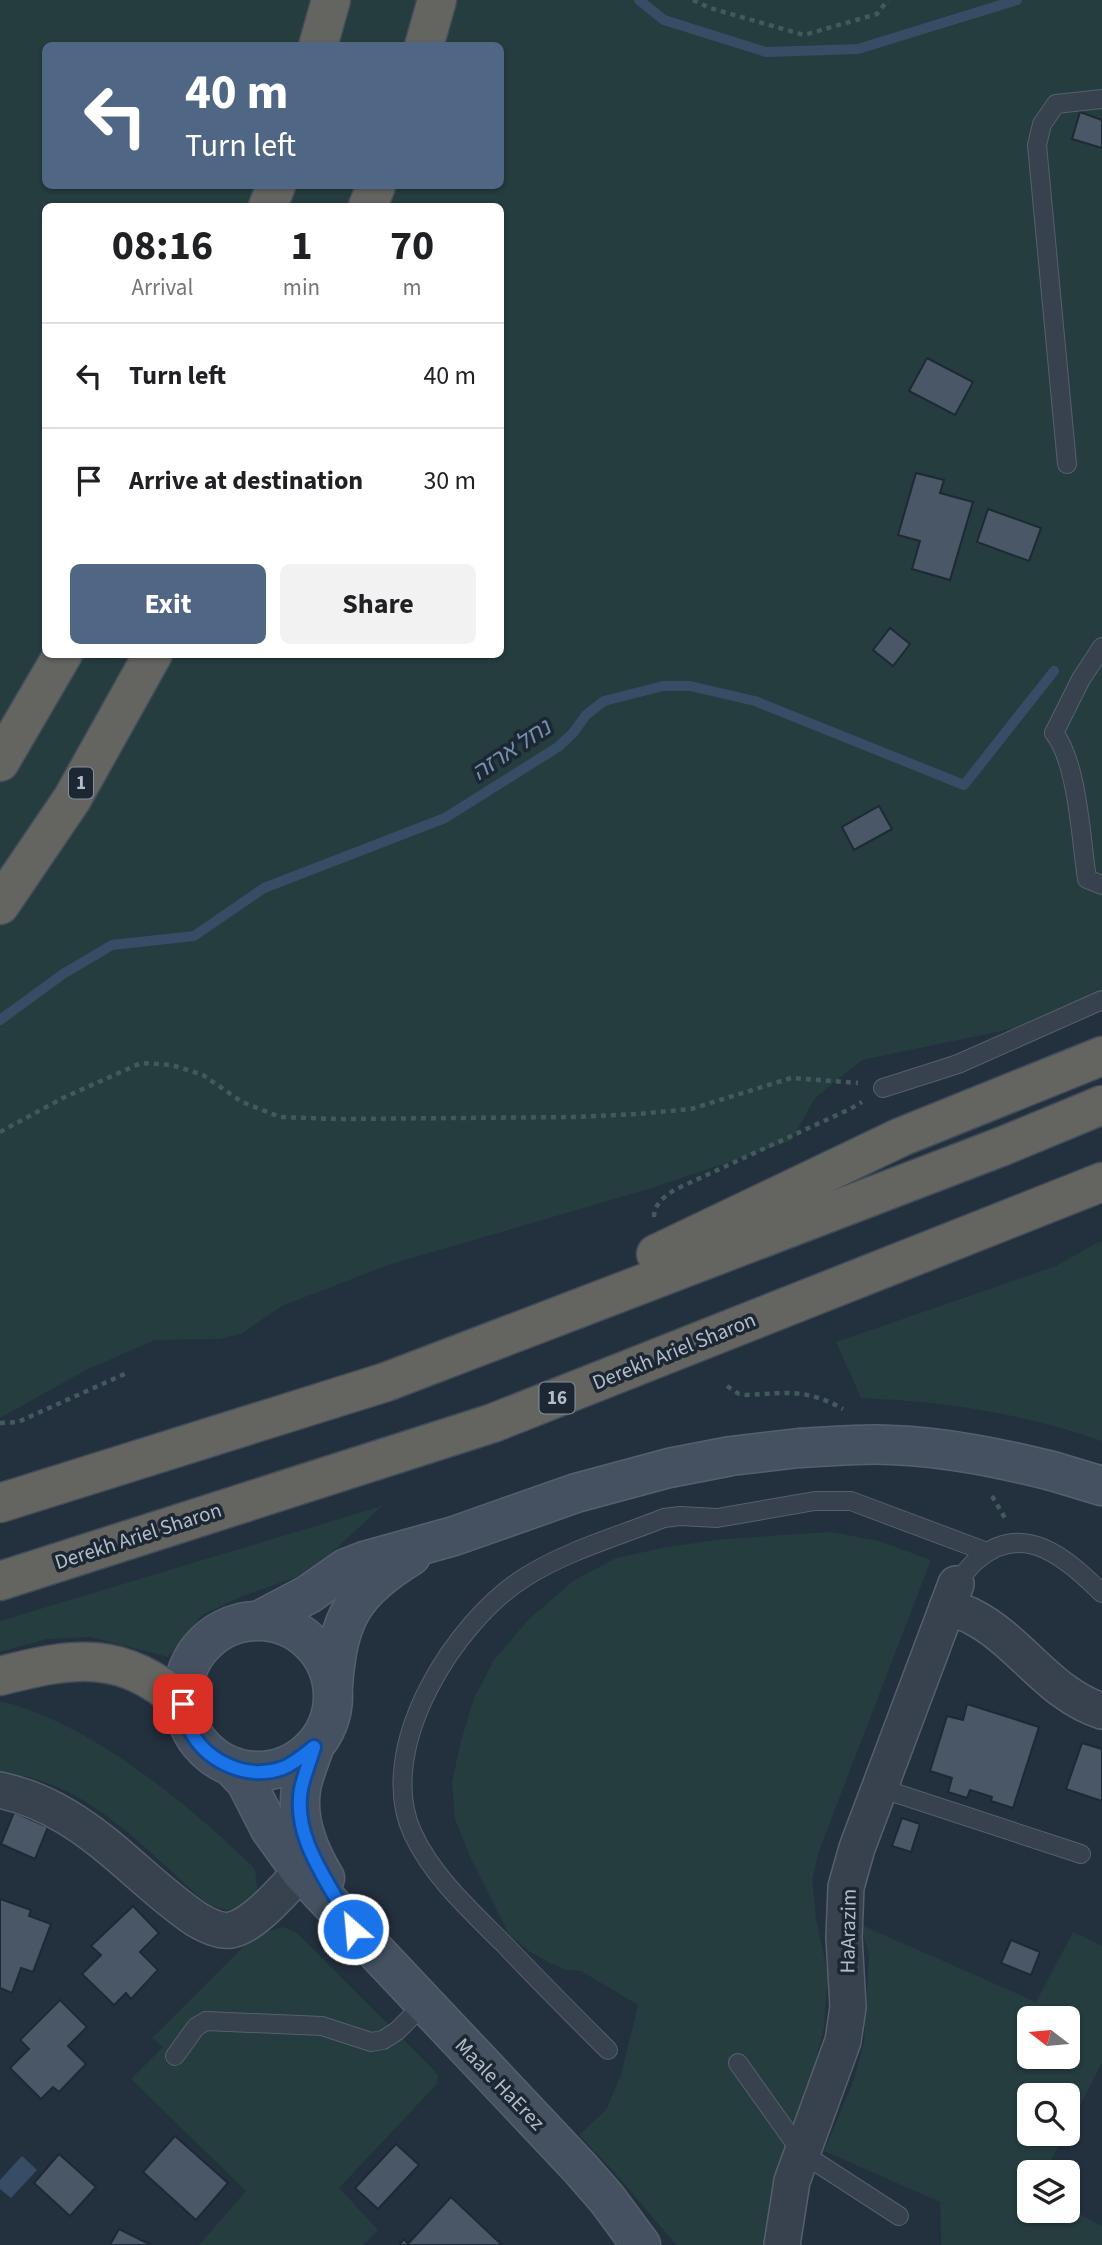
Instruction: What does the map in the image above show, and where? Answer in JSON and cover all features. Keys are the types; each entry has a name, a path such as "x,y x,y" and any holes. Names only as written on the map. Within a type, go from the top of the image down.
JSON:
{"highway":[{"path":"319,42 331,0"},
{"path":"425,42 437,0"},
{"path":"0,762 61,658"},
{"name":"1","path":"0,905 72,799 151,658"},
{"path":"379,1384 901,1137 1102,1056"},
{"path":"0,1503 379,1384 1003,1146 1102,1105"},
{"name":"Derekh Ariel Sharon","path":"0,1581 493,1423 1102,1182"},
{"path":"0,1676 41,1665 75,1661 102,1662 129,1668 149,1678 183,1704"}],"main road":[{"path":"260,1620 309,1594 346,1568 364,1561 454,1536 576,1493 669,1468 731,1456 799,1448 890,1445 957,1451 1009,1460 1102,1486"},
{"path":"333,1686 327,1665 316,1647 300,1633 281,1624 260,1620 239,1623 219,1631 203,1645 189,1667 184,1683 183,1704 188,1725 198,1741 211,1755 232,1767 264,1772 300,1759 314,1747 327,1729 333,1708 335,1653 343,1623 356,1603 371,1585 409,1558 454,1536"},
{"name":"Maale HaErez","path":"314,1747 301,1790 301,1818 316,1862 353,1929"},
{"name":"Maale HaErez","path":"232,1767 246,1782 270,1829 301,1872 580,2168 641,2245"}],"street":[{"path":"951,1596 1058,1687 1092,1708 1102,1711"},
{"name":"HaArazim","path":"782,2245 792,2181 843,2040 848,2007 844,1937 846,1888 857,1848 951,1596"},
{"path":"0,1790 22,1796 65,1816 196,1919 219,1930 230,1931 253,1919 301,1872"}],"lane":[{"path":"1067,464 1037,145 1042,124 1056,104 1102,99"},
{"path":"1102,647 1081,679 1054,733 1063,743 1067,759 1077,804 1087,879 1102,885"},
{"path":"883,1088 958,1064 1102,1000"},
{"path":"608,2050 466,1907 435,1871 408,1824 404,1805 403,1770 411,1734 419,1706 434,1676 461,1638 498,1597 528,1575 552,1562 664,1518 718,1518 815,1501 851,1501 987,1552"},
{"path":"951,1596 975,1561 987,1552 1013,1542 1044,1548 1073,1565 1102,1593"},
{"path":"880,1788 1081,1854"},
{"path":"175,2056 196,2027 206,2021 322,2026 371,2042 383,2040 397,2031 424,2004"},
{"path":"738,2063 802,2152 899,2216"}],"path":[{"path":"693,0 710,8 804,35 877,14 888,0"},
{"path":"0,1132 63,1098 141,1063 172,1065 203,1075 242,1102 279,1117 589,1117 691,1109 791,1078 883,1088"},
{"path":"654,1221 654,1211 674,1190 850,1110 883,1088"},
{"path":"0,1423 18,1422 129,1372"}],"green space":[{"path":"0,0 1102,0 1102,1001 1069,1017 862,1060 815,1098 791,1141 652,1188 388,1265 282,1306 241,1334 219,1339 155,1340 86,1370 0,1418"},
{"path":"1102,1240 1102,1441 1044,1423 983,1410 861,1398 836,1342 1056,1266"},
{"path":"382,1506 311,1572 240,1597 202,1615 168,1657 90,1637 47,1639 0,1652 0,1621"},
{"path":"831,1532 879,1541 931,1560 819,1851 812,1880 816,1919 828,1975 824,2028 769,2245 676,2245 579,2135 606,2110 621,2075 638,2005 581,1971 566,1970 530,1952 509,1934 471,1859 455,1819 452,1783 460,1744 474,1698 494,1660 527,1621 573,1581 616,1558 667,1547 724,1539"},
{"path":"0,1701 33,1711 68,1727 102,1746 170,1793 255,1869 258,1894 246,1905 234,1910 213,1906 205,1902 137,1840 86,1802 59,1788 30,1778 0,1773"},
{"path":"859,1924 1036,2002 1073,1932 1102,1946 1102,2063 1080,2105 1080,2083 1017,2083 1017,2146 1058,2146 1051,2160 1017,2160 1017,2223 1080,2223 1080,2214 1102,2226 1102,2245 941,2245 940,2202 824,2151 853,2082 864,2042 869,1953"},
{"path":"283,1927 296,1932 431,2067 438,2076 437,2084 339,2188 378,2230 363,2245 199,2245 246,2191 131,2079 163,2047 152,2038 255,1935"}],"water":[{"path":"22,2156 37,2170 11,2198 0,2189 0,2180"}],"building":[{"path":"1080,112 1102,120 1102,148 1072,139"},
{"path":"927,358 973,382 955,415 909,391"},
{"path":"916,473 944,480 940,493 973,502 950,580 912,569 920,541 898,535"},
{"path":"988,509 1041,528 1029,561 977,542"},
{"path":"890,628 910,644 893,666 873,650"},
{"path":"879,806 892,829 854,850 842,827"},
{"path":"967,1704 1039,1727 1013,1808 970,1790 967,1798 948,1792 952,1778 930,1771 947,1716 963,1720"},
{"path":"1082,1743 1102,1749 1102,1801 1066,1789"},
{"path":"14,1812 48,1827 35,1859 1,1844"},
{"path":"902,1818 920,1824 911,1852 892,1846"},
{"path":"0,1899 31,1910 29,1916 51,1924 33,1972 21,1968 12,1993 0,1988"},
{"path":"133,1906 159,1933 140,1952 158,1970 131,1999 126,1993 114,2005 82,1974 101,1955 91,1946"},
{"path":"1011,1940 1040,1952 1031,1975 1001,1963"},
{"path":"60,2000 87,2027 68,2046 86,2064 59,2092 53,2087 41,2099 10,2068 29,2049 20,2040"},
{"path":"175,2136 228,2183 196,2220 143,2172"},
{"path":"396,2144 419,2165 378,2209 355,2188"},
{"path":"59,2154 96,2187 70,2216 34,2183"},
{"path":"451,2197 502,2245 399,2245 404,2239 408,2244"},
{"path":"119,2229 151,2245 110,2245"}],"waterway":[{"path":"639,0 664,20 766,52 858,49 1017,0"},
{"name":"נחל ארזה","path":"0,1020 63,974 112,945 194,936 264,888 445,818 558,747 586,715 604,701 663,686 690,686 755,701 964,785 1054,671"}],"route":[{"path":"183,1704 188,1725 198,1741 211,1755 227,1765 245,1771 264,1772 283,1768 314,1747 301,1790 301,1818 306,1842 353,1929"}]}
